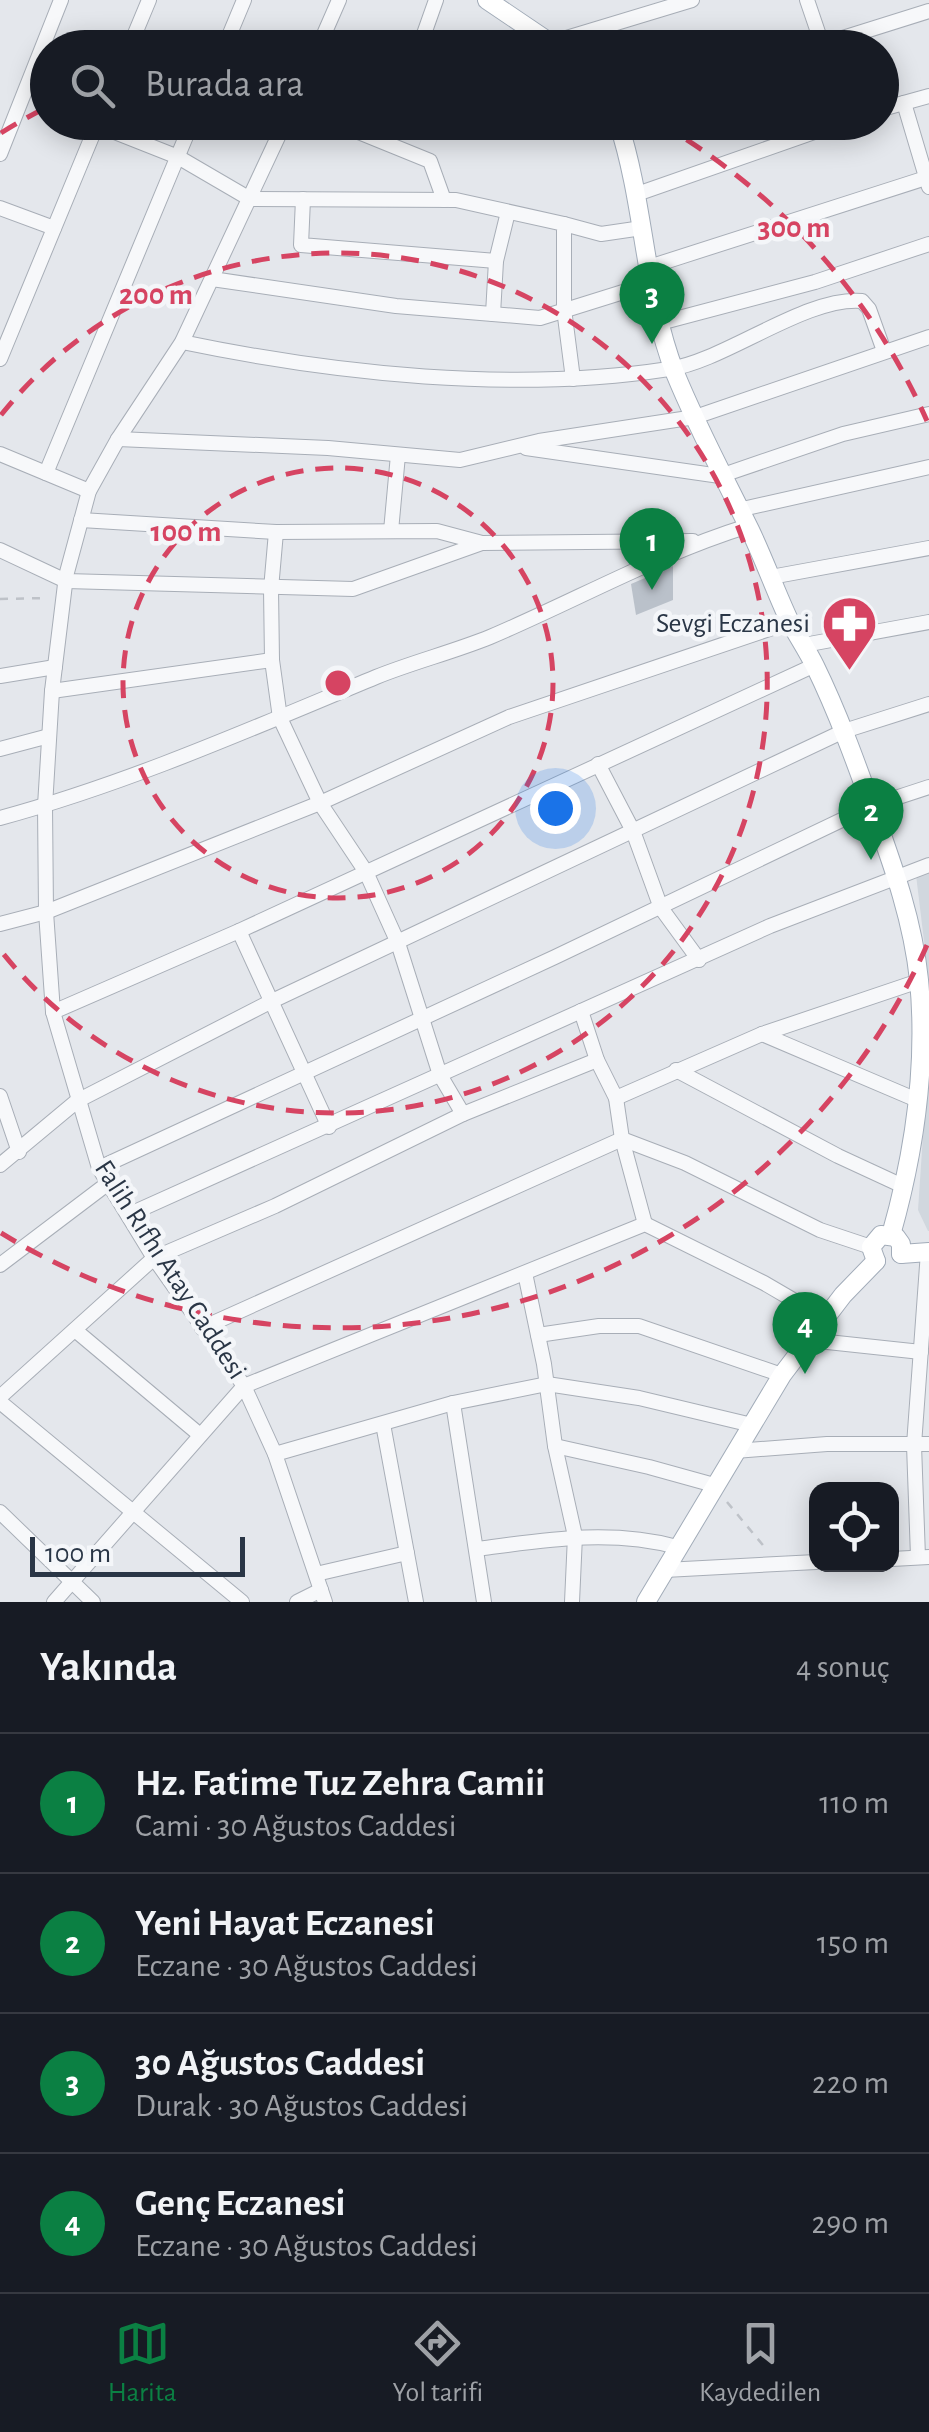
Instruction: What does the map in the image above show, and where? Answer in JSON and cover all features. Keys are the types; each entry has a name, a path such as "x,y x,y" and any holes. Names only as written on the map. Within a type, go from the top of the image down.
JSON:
{"main road":[{"path":"488,0 530,30"},
{"path":"623,140 637,194 660,323 674,369 720,476 844,731 910,926 919,981 917,1100 905,1187 891,1234"},
{"path":"646,1602 782,1375 874,1254 881,1235 891,1234 899,1240 901,1254"},
{"path":"874,1254 891,1264 901,1254 928,1252"}],"street":[{"path":"49,30 61,0"},
{"path":"137,30 149,0"},
{"path":"232,30 244,0"},
{"path":"330,30 340,0"},
{"path":"425,30 436,0"},
{"path":"601,30 692,0"},
{"path":"807,0 813,30"},
{"path":"882,30 929,12"},
{"path":"0,154 30,78"},
{"path":"899,105 929,96"},
{"path":"212,280 396,306 540,318 651,275 928,181 904,103"},
{"path":"0,359 91,140"},
{"path":"137,140 178,157 250,199 444,200 601,234 642,228"},
{"path":"46,473 185,140"},
{"name":"Falih Rıfhı Atay Caddesi","path":"276,140 182,342 89,491 66,581 52,691 44,806 46,912 53,1012 76,1101 99,1168 154,1258 244,1386 275,1454 323,1596"},
{"path":"378,140 430,161 444,200"},
{"path":"637,194 792,140"},
{"path":"303,200 301,245 496,261"},
{"path":"0,208 54,228"},
{"path":"493,314 496,261 508,212"},
{"path":"564,224 564,309 573,379"},
{"path":"660,323 815,282 929,244"},
{"path":"182,342 270,360 389,373 573,379 674,369 821,308 853,300 869,309 884,352"},
{"path":"118,440 328,448 460,460 539,441 695,417 929,337"},
{"path":"519,448 720,476 843,434 929,414"},
{"path":"0,454 89,491"},
{"path":"391,532 398,454"},
{"path":"0,818 44,806 280,718 381,675 488,638 743,518 929,467"},
{"path":"81,520 276,532 437,531 482,543 700,541"},
{"path":"276,532 272,660 280,718 320,804 366,872 398,943 440,1075 463,1114"},
{"path":"0,550 66,581 353,589 482,543"},
{"path":"771,577 929,548"},
{"path":"0,924 46,912 320,804 509,717 790,622"},
{"path":"804,644 929,622"},
{"path":"52,691 272,660"},
{"path":"53,1012 239,931 815,665"},
{"path":"0,676 55,667"},
{"path":"0,1165 76,1101 270,1002 844,731 929,704"},
{"path":"0,749 49,736"},
{"path":"598,764 633,830 661,908 699,960"},
{"path":"99,1168 661,908 871,806 929,787"},
{"path":"128,1216 770,926 929,865"},
{"path":"239,931 329,1127"},
{"path":"616,1098 762,1034 919,981"},
{"path":"581,1011 616,1098 622,1139 645,1224 764,1283 824,1318"},
{"path":"762,1034 917,1100"},
{"path":"242,1602 0,1399 154,1258 276,1206 463,1114 598,1060"},
{"path":"676,1070 905,1187"},
{"path":"0,1096 18,1152"},
{"path":"202,1328 622,1139 686,1162 874,1254"},
{"path":"0,1265 108,1184"},
{"path":"54,1602 244,1386 645,1224"},
{"path":"899,1559 924,1557 920,1352 928,1252"},
{"path":"525,1273 575,1536 572,1602"},
{"path":"538,1335 599,1326 639,1326 782,1375"},
{"path":"75,1330 200,1434"},
{"path":"809,1340 920,1352"},
{"path":"275,1454 453,1403 546,1384 678,1406 752,1426"},
{"path":"453,1403 484,1602"},
{"path":"384,1424 416,1602"},
{"path":"735,1451 827,1444 922,1444"},
{"path":"555,1446 648,1466 714,1486"},
{"path":"0,1512 94,1602"},
{"path":"478,1549 575,1536 648,1539 677,1547"},
{"path":"316,1574 407,1553"},
{"path":"664,1570 809,1562"},
{"path":"297,1602 323,1596"}],"path":[{"path":"0,599 64,598"},
{"path":"714,1486 778,1564"}],"shaded area":[{"path":"929,872 929,982 916,875"},
{"path":"929,1046 929,1231 928,1231 918,1210"}],"building":[{"path":"673,566 673,600 636,615 631,584"}],"place":[{"name":"30 Ağustos Caddesi","path":"652,344"},
{"name":"Hz. Fatime Tuz Zehra Camii","path":"652,590"},
{"name":"Sevgi Eczanesi","path":"849,673"},
{"name":"Yeni Hayat Eczanesi","path":"871,860"},
{"name":"Genç Eczanesi","path":"805,1374"}]}
